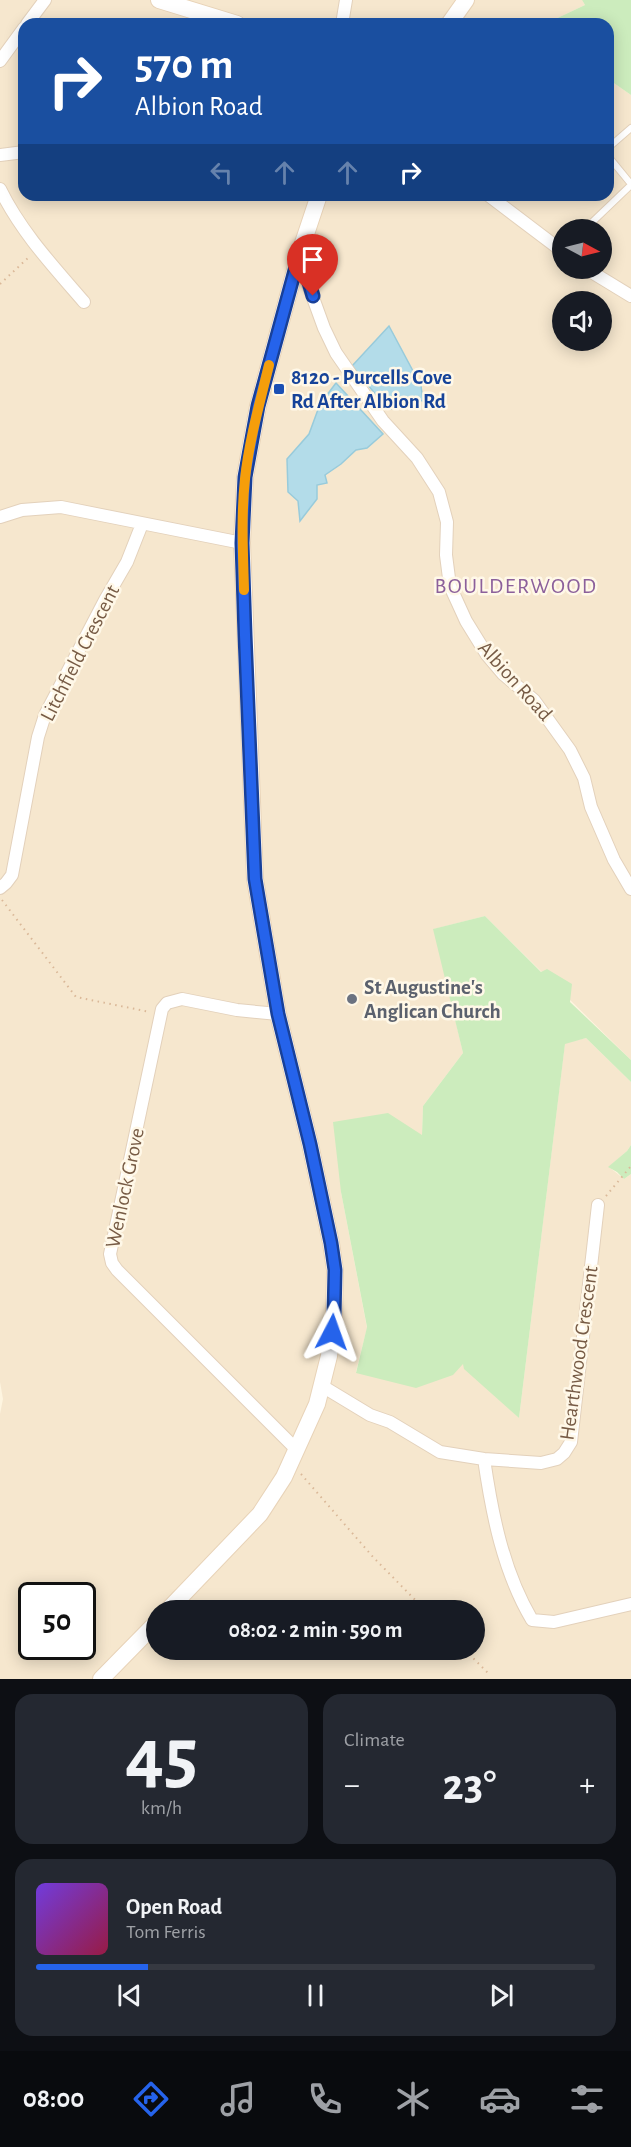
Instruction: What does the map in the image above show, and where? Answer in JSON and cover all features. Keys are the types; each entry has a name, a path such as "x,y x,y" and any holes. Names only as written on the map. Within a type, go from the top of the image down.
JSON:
{"main road":[{"path":"159,0 218,18"},
{"path":"453,18 466,0"},
{"path":"178,1600 260,1514 294,1457 317,1404 329,1356 334,1316 335,1270 324,1205 278,1014 255,879 242,543 245,477 258,406 300,252 317,201"},
{"path":"101,1679 146,1633"}],"street":[{"path":"32,18 45,0"},
{"path":"343,18 346,0"},
{"path":"0,61 18,36"},
{"path":"0,155 18,153"},
{"path":"0,189 9,208 38,249 84,302"},
{"path":"496,201 552,243"},
{"name":"Albion Road","path":"300,252 308,284 336,353 383,422 417,458 439,492 447,522 446,555 450,586 466,621 487,655 503,674 534,700 570,750 584,778 591,807 631,889"},
{"path":"602,279 631,297"},
{"path":"0,517 22,510 61,507 242,543"},
{"name":"Litchfield Crescent","path":"0,888 12,875 38,737 45,715 127,562 142,524"},
{"path":"159,1014 167,1003 182,999 237,1010 278,1014"},
{"name":"Wenlock Grove","path":"159,1014 138,1126 110,1250 111,1262 294,1457"},
{"name":"Hearthwood Crescent","path":"322,1386 440,1452 484,1459 549,1462 557,1459 571,1442 598,1205"},
{"path":"484,1459 491,1508 508,1566 519,1598 532,1620 554,1622 631,1604"}],"lane":[{"path":"614,143 631,128"},
{"path":"614,163 631,184 614,201"},
{"path":"595,219 614,201"}],"path":[{"path":"0,284 38,249"},
{"path":"0,898 76,997 159,1014"},
{"path":"598,1205 631,1166"},
{"path":"294,1457 374,1557 415,1600"},
{"path":"475,1660 489,1674"}],"shaded area":[{"path":"0,0 582,0 585,5 557,18 18,18 18,201 614,201 614,83 631,95 631,1060 485,916 434,929 463,1053 423,1106 422,1136 341,1192 367,1328 356,1372 463,1364 519,1418 565,1043 586,1038 631,1082 631,1145 609,1167 624,1179 631,1174 631,1679 0,1679 0,1414 3,1399 0,1382","holes":["389,327 421,386 423,401 408,398 392,408 382,402","320,404 367,448 356,450 324,475 301,520 298,501 288,492 287,459 309,434"]}],"green space":[{"path":"582,0 631,0 631,95 614,83 614,18 557,18 585,5"},
{"path":"485,916 541,972 547,969 572,984 570,1002 631,1060 631,1082 586,1038 565,1044 519,1418 464,1369 463,1364 453,1375 416,1388 356,1373 367,1327 341,1192 333,1122 388,1113 422,1135 423,1106 463,1053 433,929"},
{"path":"631,1145 631,1174 624,1179 608,1167"}],"water":[{"path":"389,326 421,386 423,401 408,398 392,409 382,402 352,366"},
{"path":"336,383 383,434 367,448 356,450 325,475 327,483 317,485 317,499 300,521 298,501 288,492 287,459 309,434 320,404"}],"slow traffic":[{"path":"244,590 242,515 245,477 258,406 269,365"}],"place":[{"name":"8120 - Purcells Cove Rd After Albion Rd","path":"279,389"},
{"name":"St Augustine's Anglican Church","path":"352,999"}],"district":[{"name":"BOULDERWOOD","path":"516,586"}],"route":[{"path":"313,296 300,252 258,406 245,477 242,543 255,879 278,1014 310,1144 331,1243 335,1270 332,1332"}]}
